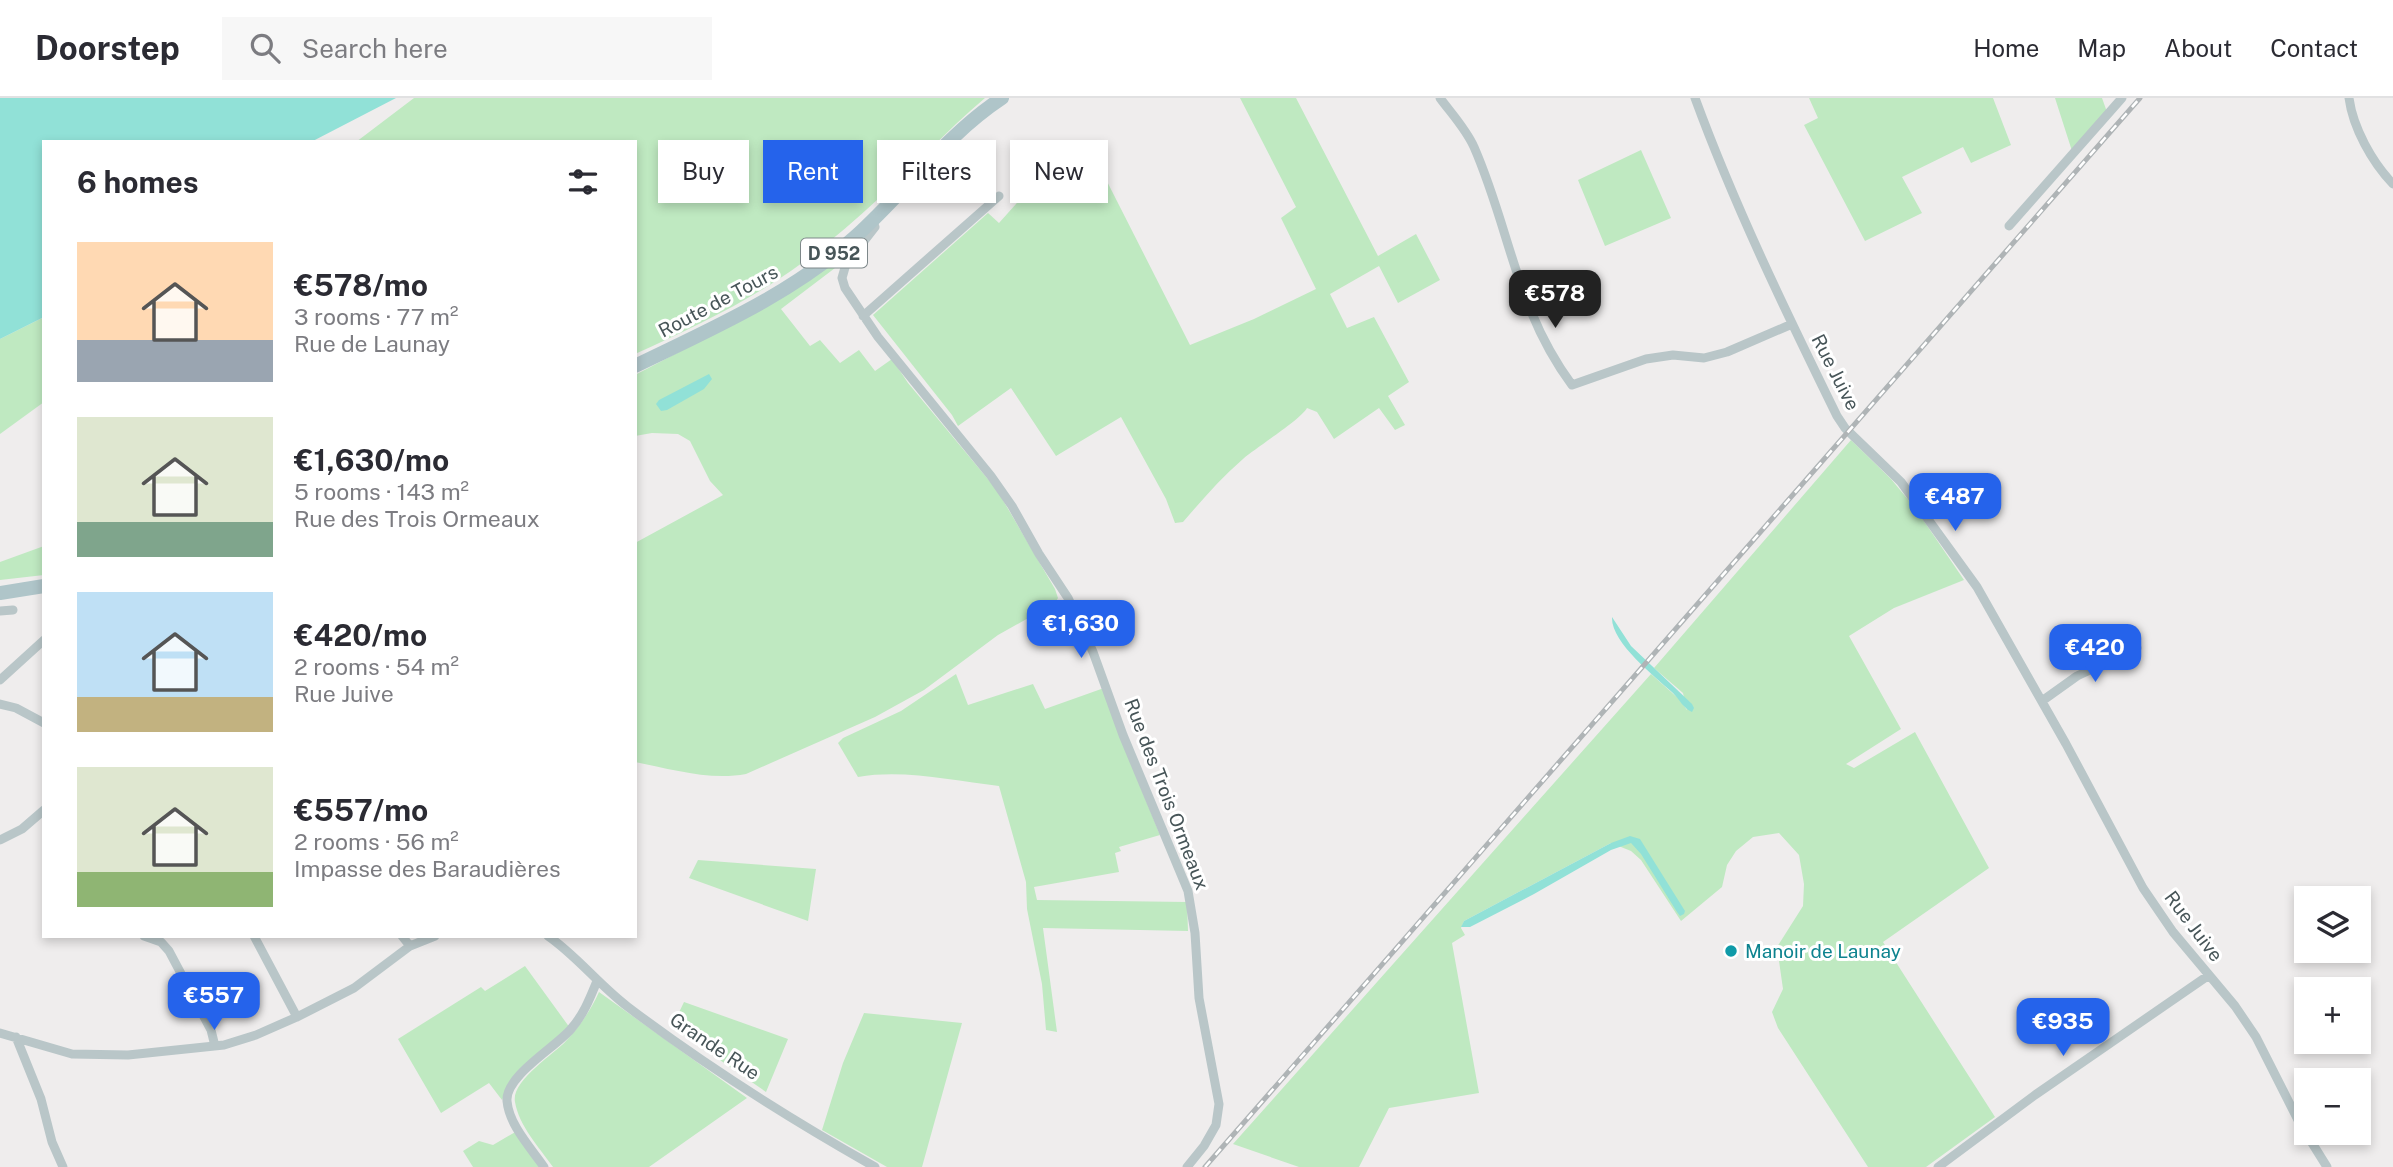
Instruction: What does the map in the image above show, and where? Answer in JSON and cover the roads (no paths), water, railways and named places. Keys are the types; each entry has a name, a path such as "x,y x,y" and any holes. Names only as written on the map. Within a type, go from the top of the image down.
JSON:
{"main road":[{"name":"Route de Tours","path":"637,365 763,302 811,271 853,239 951,139 983,110 1002,98"},
{"path":"0,593 42,586"},
{"path":"0,593 42,592"}],"street":[{"path":"1440,98 1473,144 1525,299 1554,360 1572,385 1646,359 1673,355 1704,358 1727,352 1792,324"},
{"name":"Rue Juive","path":"1695,98 1716,154 1792,324 1837,416 1911,495 1977,587 2143,888 2173,932 2235,1006 2256,1037 2299,1122 2327,1167"},
{"path":"2009,226 2122,98"},
{"path":"2349,98 2351,112 2367,145 2379,167 2393,184"},
{"path":"863,316 999,196"},
{"name":"Rue des Trois Ormeaux","path":"873,220 875,226 846,264 842,278 852,300 998,486 1068,598 1093,652 1123,735 1188,891 1195,933 1199,998 1219,1104 1216,1125 1187,1167"},
{"path":"0,611 13,611"},
{"path":"0,680 42,642"},
{"path":"2042,701 2077,676 2137,648"},
{"path":"0,704 16,708 42,722"},
{"path":"0,840 22,829 42,812"},
{"path":"150,938 161,942 169,951 211,1030 215,1046"},
{"path":"255,938 297,1017"},
{"path":"404,938 410,946"},
{"path":"0,1033 72,1054 128,1055 215,1046 256,1035 297,1017 354,988 410,946 430,938"},
{"name":"Grande Rue","path":"551,938 627,1006 748,1090 875,1167"},
{"path":"1938,1167 2035,1095 2208,975"},
{"path":"544,1167 521,1134 506,1098 513,1082 570,1031 586,1009 597,981"},
{"path":"16,1037 41,1099 52,1142 63,1167"}],"water":[{"path":"0,98 396,98 315,140 42,140 42,318 0,339"},
{"path":"709,374 712,379 704,389 667,410 661,411 656,404 659,400"},
{"path":"1612,617 1631,646 1692,704 1692,712 1626,648 1614,627"},
{"path":"1630,836 1640,839 1685,911 1684,914 1680,916 1677,912 1641,854 1631,843 1611,850 1470,927 1461,927 1464,921 1611,843"}],"railway":[{"path":"1205,1167 2140,98"}],"place":[{"name":"Manoir de Launay","path":"1731,951"}]}
